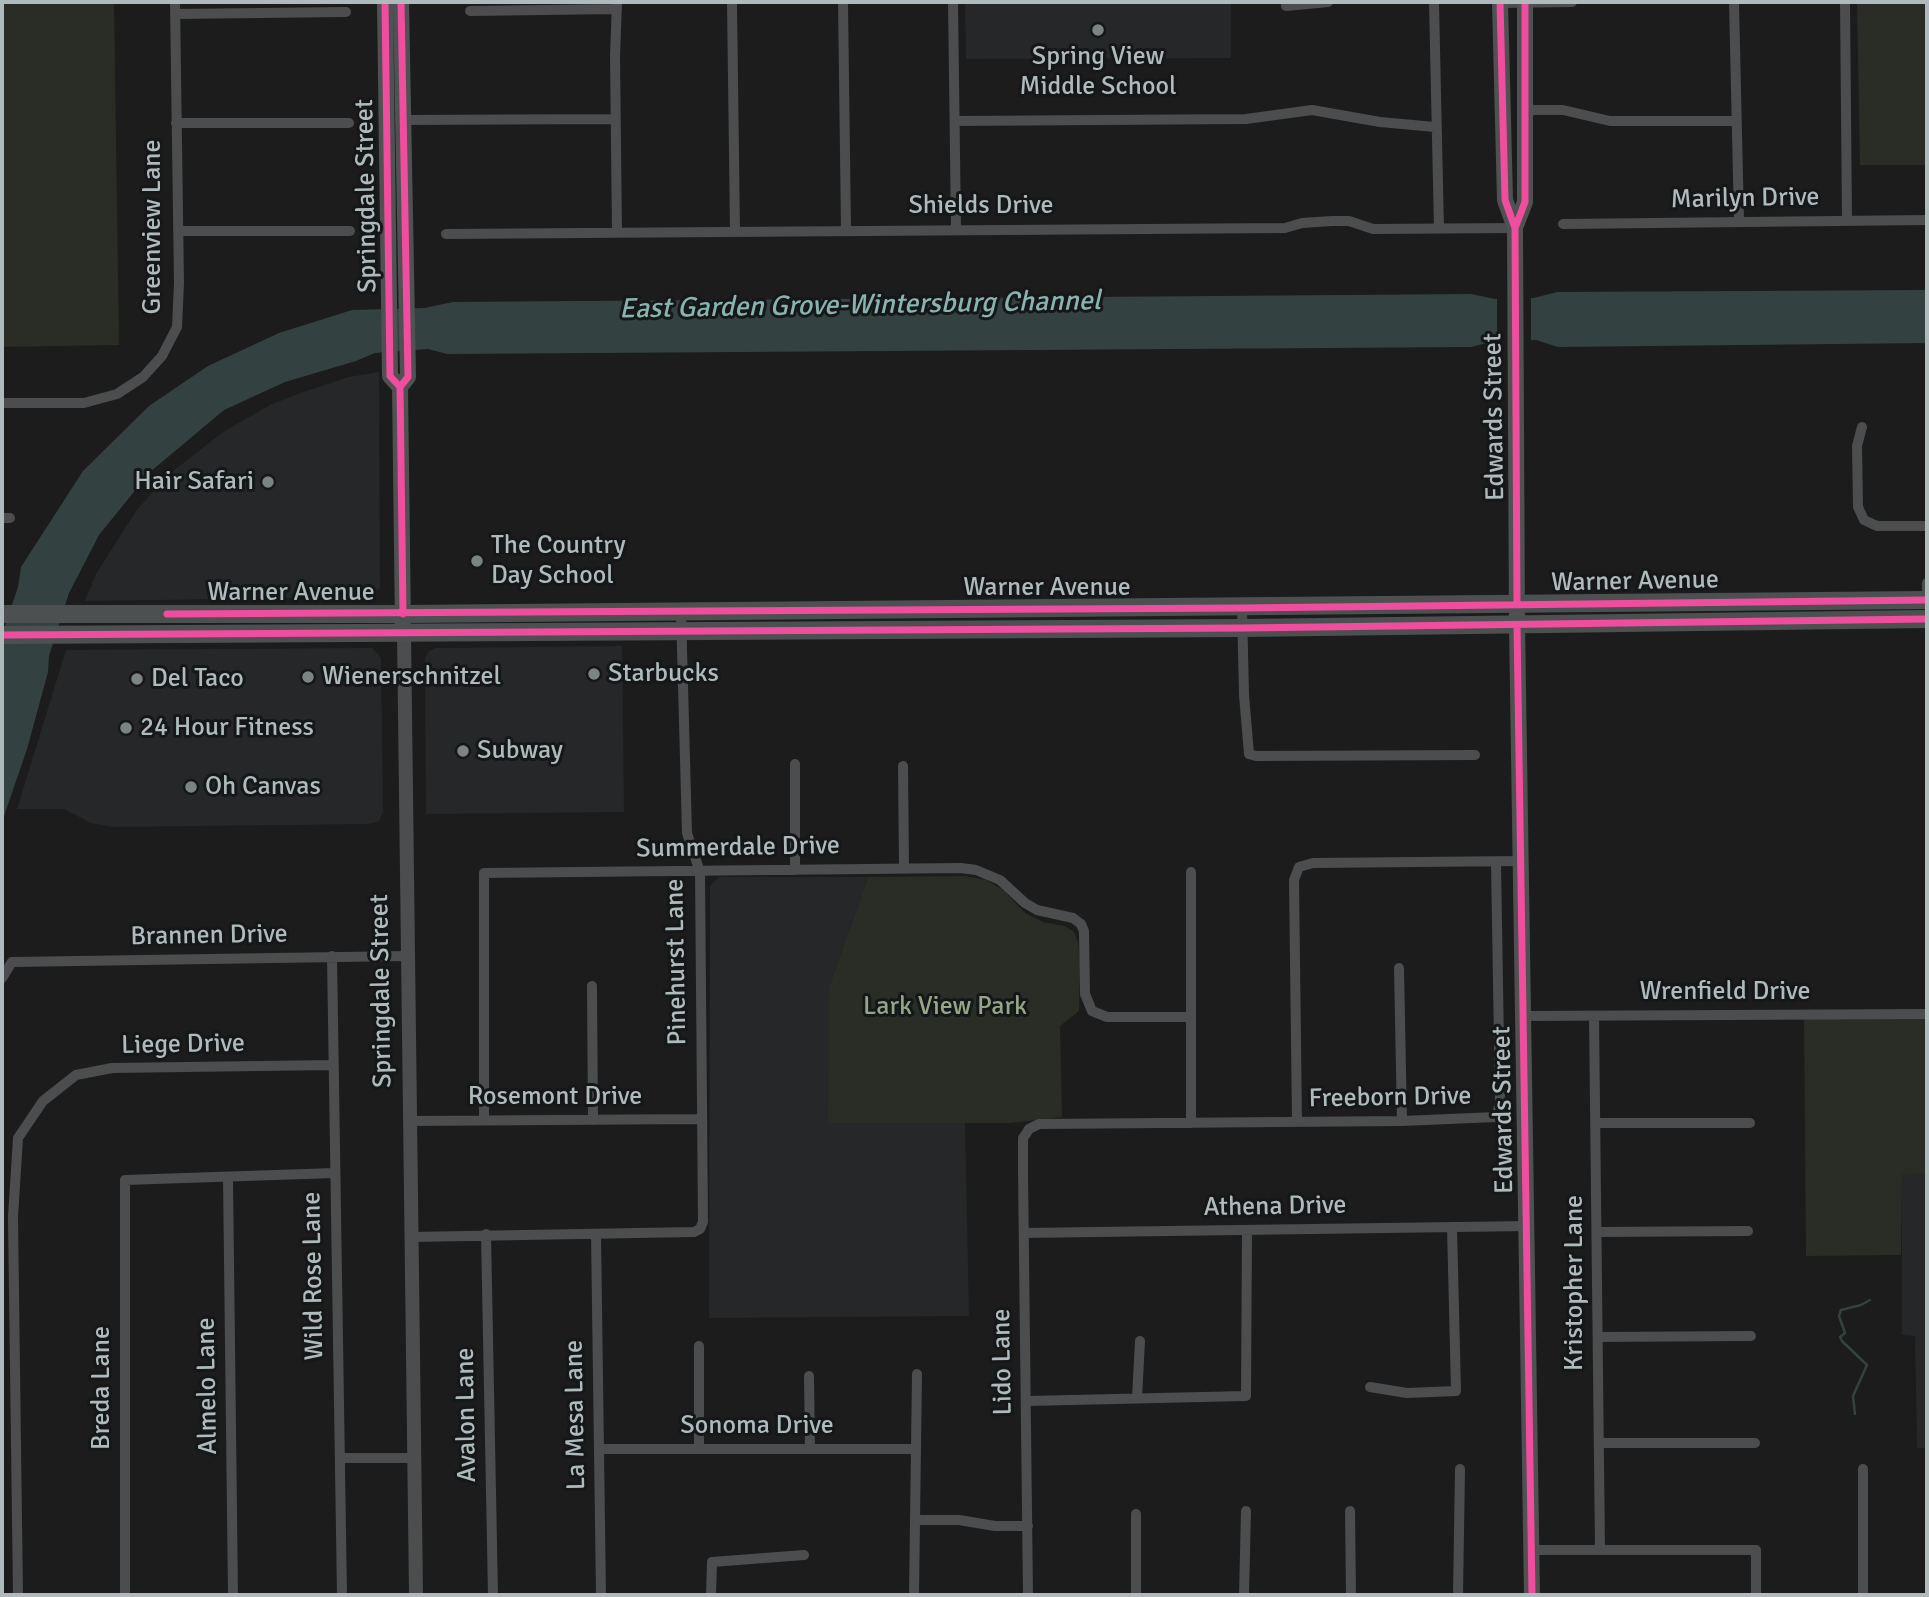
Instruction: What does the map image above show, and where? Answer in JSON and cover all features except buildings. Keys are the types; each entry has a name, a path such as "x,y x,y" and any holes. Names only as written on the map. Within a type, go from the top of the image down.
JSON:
{"main road":[{"name":"Springdale Street","path":"385,2 390,376 400,387"},
{"name":"Springdale Street","path":"401,2 408,377 400,387 404,633"},
{"name":"Edwards Street","path":"1500,2 1504,200 1515,228"},
{"name":"Edwards Street","path":"1525,2 1525,202 1515,228 1515,353 1532,1595"},
{"path":"1781,621 1791,611 1836,610 1851,600"},
{"name":"Warner Avenue","path":"2,614 1242,608 1927,600"},
{"path":"1702,621 1728,612 1765,612 1781,601"},
{"path":"526,631 529,621 579,620 600,612"},
{"path":"166,634 167,614"},
{"path":"55,635 76,626 97,626 104,621 104,615"},
{"name":"Warner Avenue","path":"2,635 1243,628 1927,619"}],"street":[{"path":"732,2 735,232"},
{"path":"843,2 846,230"},
{"path":"953,2 956,229"},
{"path":"1286,4 1328,2"},
{"path":"1434,2 1438,229"},
{"path":"1500,2 1572,2"},
{"path":"1734,2 1739,221"},
{"path":"1845,2 1847,220"},
{"path":"470,11 617,5 617,232"},
{"path":"175,8 346,12"},
{"name":"Greenview Lane","path":"2,403 84,403 117,394 143,377 162,356 177,327 180,283 175,8"},
{"path":"955,121 1246,119 1312,110 1380,122 1435,127"},
{"path":"1525,110 1563,110 1610,121 1736,121"},
{"path":"386,120 615,119"},
{"path":"176,123 349,123"},
{"name":"Marilyn Drive","path":"1563,224 1927,220"},
{"name":"Shields Drive","path":"446,234 1285,228 1301,223 1332,221 1349,221 1373,229 1515,228"},
{"path":"178,231 350,231"},
{"path":"1862,427 1857,446 1858,507 1864,520 1877,526 1927,526"},
{"path":"1927,583 1927,619"},
{"path":"1242,608 1248,754 1475,755"},
{"name":"Pinehurst Lane","path":"596,1234 694,1232 700,1229 703,1222 700,872 687,833 681,612"},
{"name":"Springdale Street","path":"404,633 416,1595"},
{"path":"795,764 795,870"},
{"path":"902,766 904,869"},
{"name":"Freeborn Drive","path":"1029,1129 1039,1125 1402,1121 1496,1117 1499,1110 1496,862"},
{"path":"1297,1122 1294,880 1299,867 1313,863 1522,862"},
{"name":"Summerdale Drive","path":"484,1120 484,873 961,868 991,875 1037,911 1073,918 1081,925 1084,931 1085,994 1092,1011 1107,1017 1191,1017"},
{"path":"1191,872 1191,1123"},
{"name":"Wild Rose Lane","path":"332,956 342,1595"},
{"name":"Brannen Drive","path":"2,978 12,962 406,956"},
{"path":"1399,968 1402,1121"},
{"path":"592,986 593,1120"},
{"name":"Wrenfield Drive","path":"1523,1016 1927,1014"},
{"name":"Kristopher Lane","path":"1594,1016 1600,1550"},
{"name":"Liege Drive","path":"18,1595 13,1217 18,1138 43,1101 76,1075 112,1068 333,1065"},
{"name":"Rosemont Drive","path":"409,1121 701,1119"},
{"path":"1597,1123 1750,1123"},
{"name":"Lido Lane","path":"1028,1595 1023,1138 1029,1129"},
{"path":"228,1177 335,1173"},
{"name":"Breda Lane","path":"125,1595 125,1180 228,1177"},
{"name":"Almelo Lane","path":"228,1177 233,1595"},
{"name":"Athena Drive","path":"1024,1233 1528,1226"},
{"path":"1370,1387 1407,1393 1456,1391 1452,1227"},
{"path":"1027,1401 1246,1396 1247,1230"},
{"path":"1598,1232 1748,1231"},
{"name":"Avalon Lane","path":"486,1234 493,1595"},
{"path":"411,1237 596,1234"},
{"name":"La Mesa Lane","path":"596,1234 601,1595"},
{"path":"1599,1337 1751,1336"},
{"path":"1137,1398 1140,1341"},
{"path":"699,1346 699,1449"},
{"path":"914,1595 917,1374"},
{"path":"809,1376 810,1449"},
{"path":"1600,1443 1755,1443"},
{"name":"Sonoma Drive","path":"599,1449 916,1449"},
{"path":"340,1458 414,1458"},
{"path":"1458,1595 1460,1469"},
{"path":"1863,1469 1863,1595"},
{"path":"1244,1595 1245,1511"},
{"path":"1350,1511 1351,1595"},
{"path":"1136,1514 1136,1595"},
{"path":"915,1520 959,1520 995,1526 1028,1526"},
{"path":"1531,1550 1756,1550 1756,1595"},
{"path":"711,1595 712,1562 804,1555"}],"shaded area":[{"name":"Spring View Middle School","path":"965,2 1231,2 1231,58 966,59"},
{"path":"379,372 380,588 369,597 85,601 96,574 136,511 168,475 223,432 270,405 303,392 349,377"},
{"path":"622,646 624,812 426,814 425,658 429,651 436,648"},
{"path":"372,648 381,658 383,812 379,821 368,824 113,827 91,823 64,809 17,809 66,650"},
{"name":"Lark View Park","path":"720,877 868,877 829,987 829,1123 965,1123 969,1316 709,1318 710,886"},
{"path":"1902,1173 1927,1173 1927,1448 1917,1448 1915,1336 1902,1335"}],"green space":[{"path":"2,2 114,2 119,345 2,347"},
{"path":"1857,2 1927,2 1927,165 1860,165"},
{"name":"Lark View Park","path":"965,876 986,880 1003,890 1025,913 1043,922 1065,926 1074,932 1080,961 1079,1011 1060,1026 1062,1117 1010,1123 828,1123 829,987 868,877"},
{"path":"1804,1014 1927,1014 1927,1173 1902,1174 1901,1255 1806,1256"}],"water":[{"name":"East Garden Grove-Wintersburg Channel","path":"1927,290 1927,343 1558,347 1536,340 1494,341 1471,347 447,354 428,349 375,353 285,382 224,410 150,472 99,535 69,593 49,656 48,672 27,749 2,822 2,635 18,587 21,567 83,471 149,406 208,366 279,333 352,310 424,308 453,302 1471,294 1495,299 1534,298 1557,292"}],"pier":[{"path":"1531,294 1531,344 1497,345 1497,296"}],"waterway":[{"path":"1855,1414 1853,1396 1867,1365 1842,1341 1840,1337 1845,1333 1839,1316 1841,1310 1870,1300"}],"cycle path":[{"path":"385,2 390,376 400,387"},
{"path":"401,2 408,377 400,387 403,614"},
{"path":"1500,2 1505,200 1515,228 1517,605"},
{"path":"1515,228 1525,202 1525,2"},
{"path":"167,614 1242,608 1927,600"},
{"path":"2,635 1243,628 1927,619"},
{"path":"1517,625 1532,1595"}],"place":[{"name":"Spring View Middle School","path":"1098,30"},
{"name":"Hair Safari","path":"268,482"},
{"name":"The Country Day School","path":"477,561"},
{"name":"Starbucks","path":"594,674"},
{"name":"Wienerschnitzel","path":"308,677"},
{"name":"Del Taco","path":"137,679"},
{"name":"24 Hour Fitness","path":"126,728"},
{"name":"Subway","path":"463,751"},
{"name":"Oh Canvas","path":"191,787"}]}
